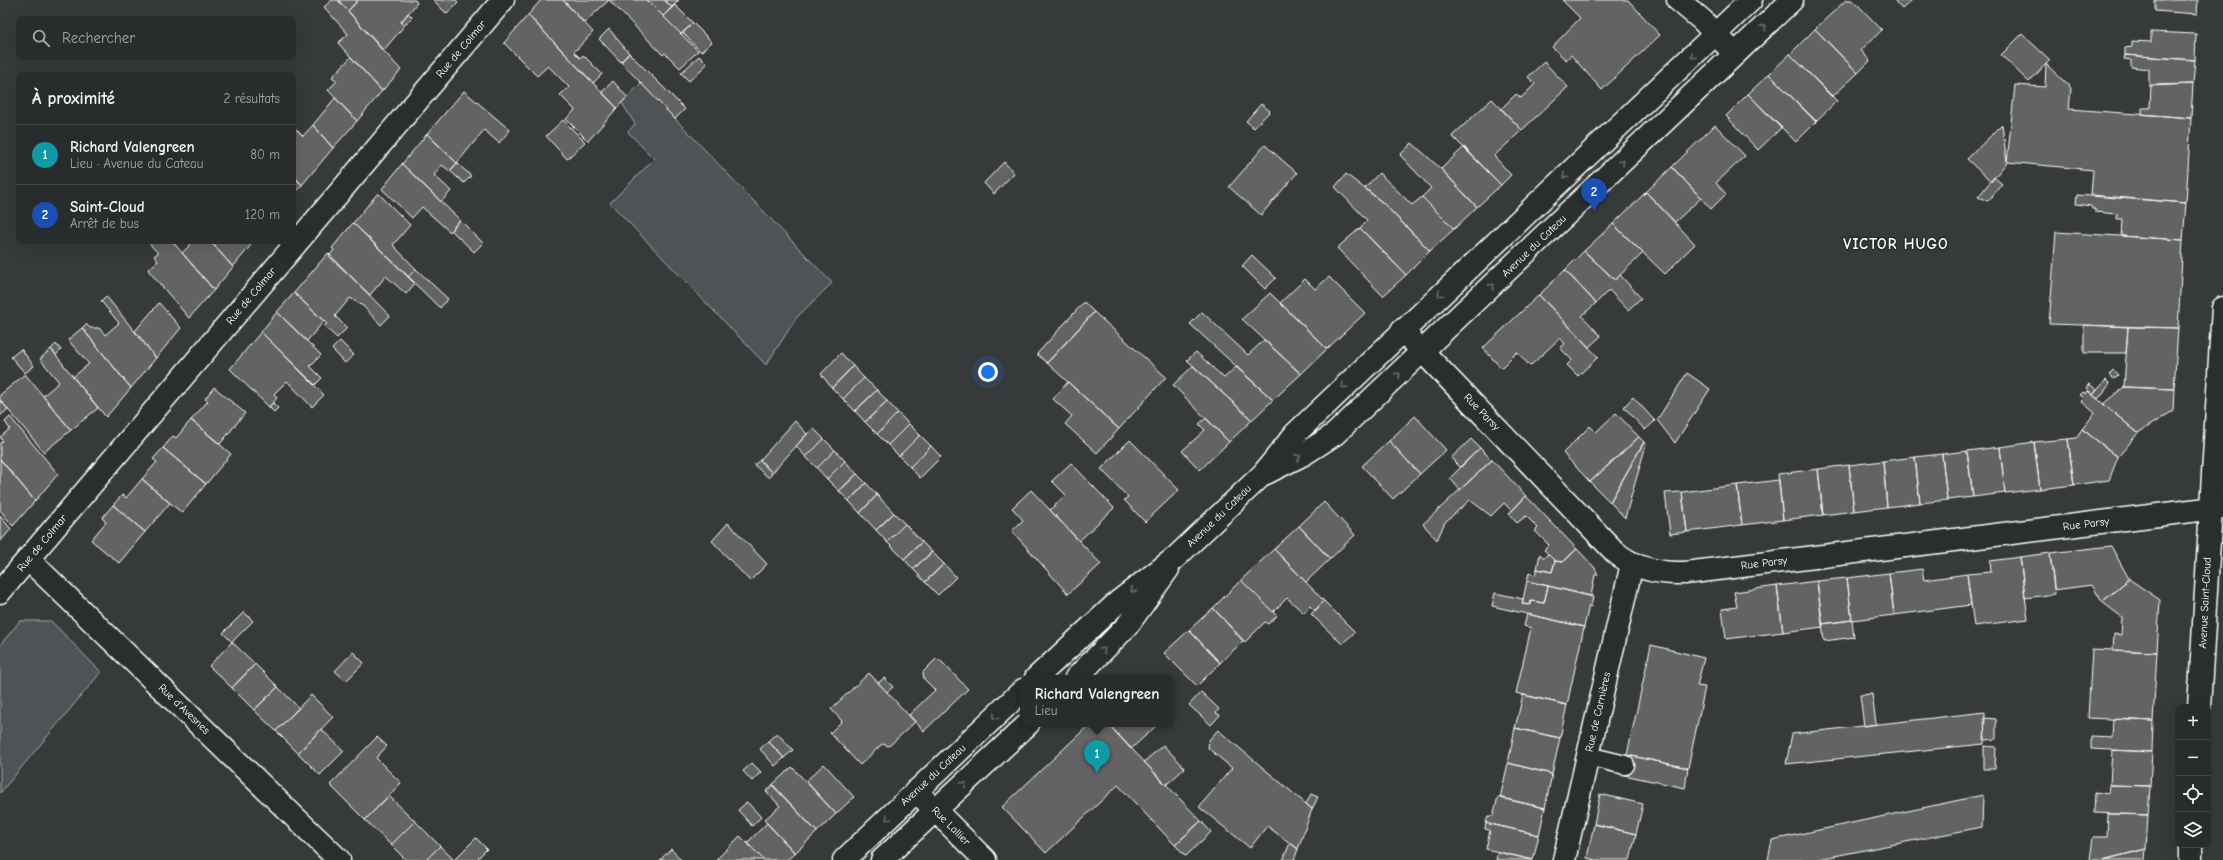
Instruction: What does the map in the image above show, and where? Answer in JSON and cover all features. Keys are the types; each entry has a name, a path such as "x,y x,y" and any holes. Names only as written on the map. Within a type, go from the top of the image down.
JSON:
{"street":[{"name":"Rue de Colmar","path":"296,244 503,0"},
{"path":"1678,0 1735,54"},
{"name":"Avenue du Cateau","path":"1039,675 1112,607 1175,558 1263,474 1295,434 1402,330 1751,0"},
{"name":"Avenue du Cateau","path":"1263,474 1304,454 1335,434 1792,0"},
{"name":"Rue de Colmar","path":"0,592 296,244"},
{"name":"Avenue Saint-Cloud","path":"2199,704 2217,508 2223,308"},
{"name":"Rue Parsy","path":"1402,330 1424,350 1615,552 1632,564 1658,572 1685,573 2217,508"},
{"name":"Avenue du Cateau","path":"1079,675 1127,626 1153,592 1175,558"},
{"name":"Rue d'Avesnes","path":"28,559 339,860"},
{"name":"Rue de Carnières","path":"1564,860 1632,564"},
{"name":"Avenue du Cateau","path":"844,860 1020,693"},
{"path":"882,860 1025,727"},
{"name":"Rue Lallier","path":"916,791 985,860"},
{"path":"2191,848 2191,860"}],"lane":[{"path":"1588,756 1625,765"}],"shaded area":[{"path":"641,83 832,283 797,317 766,365 610,203 654,159 628,132 635,124 622,103"},
{"path":"20,621 51,621 101,672 0,793 0,645"}],"building":[{"path":"332,0 338,0 401,70 382,91 338,43 348,34 324,7"},
{"path":"338,0 358,0 348,11"},
{"path":"358,0 415,0 417,3 401,22 404,26 383,51 348,11"},
{"path":"433,0 456,0 458,2 447,14"},
{"path":"541,0 563,0 593,32 574,52 580,58 583,55 602,74 593,83 528,15"},
{"path":"563,0 609,0 584,23"},
{"path":"609,0 647,0 698,51 680,68 665,53 663,55"},
{"path":"647,0 664,0 672,7 663,16"},
{"path":"664,0 679,0 672,7"},
{"path":"1562,0 1628,0 1660,35 1602,90 1571,55 1566,60 1552,47 1580,18"},
{"path":"1846,0 1853,0 1882,30 1861,50 1870,61 1858,73 1815,29"},
{"path":"1894,0 1912,0 1902,9"},
{"path":"2155,0 2198,0 2197,14 2155,11"},
{"path":"675,5 693,23 681,34 663,16"},
{"path":"408,13 412,17 404,26 401,22"},
{"path":"528,15 617,108 588,141 566,119 575,110 560,95 569,87 548,66 537,76 504,43"},
{"path":"693,23 712,42 701,52 683,33"},
{"path":"609,29 629,53 621,62 599,39"},
{"path":"1815,29 1858,73 1832,97 1790,54"},
{"path":"2151,32 2196,34 2195,60 2125,55 2125,48 2132,47 2132,41 2151,42"},
{"path":"2022,34 2050,60 2029,82 2001,55"},
{"path":"629,53 685,109 675,119 621,62"},
{"path":"1790,54 1837,101 1816,121 1769,74"},
{"path":"2125,55 2195,60 2193,84 2149,86 2149,69 2131,67 2131,60 2124,59"},
{"path":"699,56 707,64 689,81 681,73"},
{"path":"351,57 382,91 357,121 328,90 337,81 332,77"},
{"path":"1544,62 1568,87 1522,130 1501,109 1516,94 1521,98 1535,84 1528,77"},
{"path":"2046,64 2071,88 2069,109 2191,118 2186,203 2091,195 2093,170 2007,162 2015,85 2045,87"},
{"path":"1769,74 1816,122 1796,142 1748,94"},
{"path":"613,81 627,97 617,108 602,92"},
{"path":"2193,84 2191,118 2142,114 2142,108 2150,108 2151,85"},
{"path":"464,91 510,130 499,143 484,130 457,163 427,134"},
{"path":"1748,94 1781,128 1758,150 1726,116"},
{"path":"335,98 357,121 333,148 313,125"},
{"path":"1492,99 1522,130 1494,156 1511,175 1501,185 1452,136"},
{"path":"1261,104 1270,111 1254,128 1246,121"},
{"path":"563,120 585,142 567,159 546,136"},
{"path":"313,125 333,148 302,185 296,178 296,129 303,136"},
{"path":"1715,125 1745,156 1716,183 1726,194 1711,209 1672,167"},
{"path":"2002,125 2007,162 1991,182 1967,159"},
{"path":"427,134 457,163 450,171 442,165 434,175 451,191 441,202 402,164"},
{"path":"1412,143 1441,169 1477,207 1454,229 1422,197 1431,188 1400,155"},
{"path":"1265,145 1297,173 1261,215 1229,187"},
{"path":"1464,147 1501,185 1477,207 1441,169"},
{"path":"1004,162 1014,173 994,194 984,183"},
{"path":"457,163 471,176 464,183 450,171"},
{"path":"402,164 460,220 450,232 422,207 412,218 382,189"},
{"path":"1672,167 1701,198 1675,222 1646,192"},
{"path":"1379,173 1412,205 1422,197 1454,229 1430,251 1383,203 1365,188"},
{"path":"1346,174 1383,203 1430,251 1406,275 1360,228 1367,220 1335,187"},
{"path":"1994,177 2002,184 1988,201 1978,197"},
{"path":"296,178 302,185 296,192"},
{"path":"1646,192 1695,244 1665,274 1613,224"},
{"path":"378,193 410,225 393,245 416,269 408,277 353,223"},
{"path":"2077,195 2186,203 2183,240 2121,236 2122,219 2117,219 2117,214 2095,212 2095,209 2092,209 2091,206 2076,204"},
{"path":"460,220 483,243 474,252 451,230"},
{"path":"353,223 415,283 406,294 386,276 370,295 329,256 334,250 332,248"},
{"path":"1613,224 1643,253 1615,280 1584,251"},
{"path":"1360,228 1406,275 1383,296 1337,248"},
{"path":"2056,232 2183,240 2178,328 2049,324"},
{"path":"150,244 175,244 214,290 189,318 148,270 158,261 154,256 158,253"},
{"path":"191,244 213,244 233,267 214,290 182,253"},
{"path":"213,244 250,244 251,245 233,267"},
{"path":"1584,251 1615,280 1620,275 1641,298 1628,310 1609,290 1596,303 1565,270"},
{"path":"328,253 390,316 381,325 363,306 350,298 335,316 347,328 337,338 324,326 327,324 294,293"},
{"path":"1252,255 1276,278 1265,289 1242,266"},
{"path":"416,269 448,299 440,308 408,277"},
{"path":"1565,270 1596,303 1582,316 1601,336 1589,347 1539,295"},
{"path":"1329,277 1365,313 1327,349 1280,303 1305,279 1315,289"},
{"path":"294,293 324,321 307,341 277,312"},
{"path":"1270,293 1327,349 1301,374 1242,319"},
{"path":"1539,295 1598,357 1578,376 1567,365 1572,360 1560,348 1565,344 1560,338 1530,366 1517,352 1501,368 1483,348"},
{"path":"106,296 156,358 131,388 82,328 86,324 90,328 99,328 105,335 119,323 101,301"},
{"path":"1084,302 1094,312 1047,363 1037,354"},
{"path":"159,303 181,328 156,358 135,331"},
{"path":"277,312 321,355 310,366 322,378 315,385 261,332"},
{"path":"1094,312 1166,377 1119,429 1047,363"},
{"path":"1202,312 1248,355 1264,340 1301,374 1273,400 1190,324"},
{"path":"2084,325 2128,327 2126,353 2084,353"},
{"path":"2128,327 2178,328 2174,389 2124,387"},
{"path":"82,328 131,388 106,417 73,377 89,364 68,340"},
{"path":"261,332 324,395 312,407 287,381 274,394 277,398 269,407 230,369"},
{"path":"340,341 354,355 345,363 332,349"},
{"path":"56,344 61,350 56,355 51,349"},
{"path":"21,349 34,366 25,373 11,357"},
{"path":"51,349 98,408 71,430 43,396 59,382 40,359"},
{"path":"1196,352 1224,378 1236,367 1273,400 1252,420 1187,360"},
{"path":"841,353 853,366 832,388 821,374"},
{"path":"853,366 864,378 843,399 832,388"},
{"path":"1193,366 1252,420 1229,442 1173,385"},
{"path":"2113,370 2118,375 2114,379 2109,375"},
{"path":"1687,373 1710,389 1675,443 1657,420"},
{"path":"25,374 71,430 44,452 0,400 0,395"},
{"path":"864,378 877,390 855,411 843,399"},
{"path":"2106,380 2110,384 2098,399 2093,395"},
{"path":"1068,382 1119,429 1097,453 1065,424 1072,416 1053,399"},
{"path":"2089,384 2097,390 2093,395 2086,388"},
{"path":"214,387 245,413 220,444 191,420 208,401 205,399"},
{"path":"2124,387 2174,389 2173,411 2138,433 2103,404"},
{"path":"877,390 887,401 865,422 855,411"},
{"path":"2088,391 2138,433 2118,457 2082,429 2095,413 2081,401 2084,398 2080,395 2083,392 2086,394"},
{"path":"1633,397 1655,421 1645,430 1624,407"},
{"path":"0,400 8,409 0,416"},
{"path":"887,401 898,413 877,434 865,422"},
{"path":"273,403 278,408 274,412 269,407"},
{"path":"898,413 909,424 888,445 877,434"},
{"path":"1616,413 1639,437 1590,482 1563,453 1590,426 1596,432"},
{"path":"1415,416 1446,450 1420,474 1389,441"},
{"path":"10,417 58,474 35,501 0,459 0,443 3,441 0,437 10,429 5,422"},
{"path":"1206,418 1229,442 1200,470 1182,451 1205,430 1199,424"},
{"path":"191,420 231,454 206,484 163,448 173,436 176,438"},
{"path":"795,421 807,434 772,473 760,460"},
{"path":"909,424 920,435 899,456 888,445"},
{"path":"813,428 824,439 806,457 796,446"},
{"path":"2082,429 2118,457 2109,480 2074,485 2068,439 2076,438"},
{"path":"920,435 931,446 910,467 899,456"},
{"path":"1639,437 1644,442 1610,502 1590,482"},
{"path":"824,439 835,450 817,468 806,457"},
{"path":"1471,439 1480,448 1460,467 1451,458"},
{"path":"2068,439 2074,485 2040,489 2034,442"},
{"path":"1130,440 1179,490 1145,522 1124,500 1128,497 1101,469"},
{"path":"1389,441 1420,474 1393,499 1362,466"},
{"path":"1644,442 1646,445 1625,518 1610,502"},
{"path":"2034,442 2040,489 2005,493 2000,447"},
{"path":"931,446 941,457 920,478 910,467"},
{"path":"2000,447 2005,493 1973,497 1967,451"},
{"path":"163,448 206,484 182,513 142,479 157,462 153,459"},
{"path":"1480,448 1492,460 1460,490 1450,478"},
{"path":"835,450 845,461 827,479 817,468"},
{"path":"1967,451 1973,497 1947,500 1942,454"},
{"path":"1942,454 1947,500 1920,503 1915,457"},
{"path":"1915,457 1920,503 1887,507 1883,461"},
{"path":"0,459 35,501 13,526 0,510"},
{"path":"760,460 772,473 769,478 754,465"},
{"path":"1492,460 1526,496 1512,511 1504,503 1491,516 1470,500 1445,522 1437,540 1423,524"},
{"path":"845,461 857,474 839,491 827,479"},
{"path":"1883,461 1887,507 1854,511 1849,465"},
{"path":"1071,463 1114,508 1079,541 1050,510 1066,495 1052,481"},
{"path":"1849,465 1854,511 1823,515 1818,469"},
{"path":"1818,469 1823,515 1783,520 1778,474"},
{"path":"857,474 866,483 849,501 839,491"},
{"path":"142,479 170,503 145,532 113,505 122,495 126,498"},
{"path":"1779,480 1783,520 1742,525 1737,485"},
{"path":"866,483 877,495 860,513 849,501"},
{"path":"1737,485 1742,525 1687,532 1682,492"},
{"path":"1031,490 1101,564 1068,594 1012,531 1023,520 1012,508"},
{"path":"1682,492 1687,532 1670,534 1665,493"},
{"path":"877,495 894,513 876,530 860,513"},
{"path":"1526,496 1577,549 1563,562 1555,561 1544,550 1549,545 1535,531 1538,528 1526,516 1517,523 1509,514"},
{"path":"1324,502 1355,535 1330,559 1299,526"},
{"path":"113,505 145,532 119,563 91,540 106,522 102,518"},
{"path":"894,513 905,524 887,542 876,530"},
{"path":"0,516 11,529 0,542"},
{"path":"728,523 767,564 750,581 712,541"},
{"path":"905,524 922,542 904,559 887,542"},
{"path":"1299,526 1330,559 1306,582 1274,549"},
{"path":"922,542 932,552 913,569 904,559"},
{"path":"2111,546 2129,579 2102,602 2092,585 2054,590 2050,553"},
{"path":"1274,549 1324,601 1315,611 1310,606 1304,613 1287,598 1273,612 1241,580"},
{"path":"1577,549 1595,568 1598,575 1595,575 1591,596 1527,581 1529,573 1535,575 1537,569 1552,572 1555,561 1563,562"},
{"path":"932,552 944,564 925,582 913,569"},
{"path":"2050,553 2055,594 2025,598 2020,557"},
{"path":"1540,554 1544,558 1548,554 1555,561 1552,572 1537,569"},
{"path":"2020,557 2028,619 1974,626 1967,574 1991,572 1990,561"},
{"path":"944,564 956,577 938,595 925,582"},
{"path":"1922,569 1924,580 1967,574 1971,605 1894,615 1889,573"},
{"path":"1889,573 1894,615 1852,620 1847,578"},
{"path":"1847,578 1852,620 1822,624 1817,581"},
{"path":"2129,579 2160,600 2157,652 2113,650 2114,634 2121,635 2122,617 2102,602"},
{"path":"1241,580 1277,616 1268,624 1265,622 1245,642 1213,608"},
{"path":"1527,581 1548,586 1544,603 1531,601 1530,605 1522,604"},
{"path":"1817,581 1823,627 1783,632 1777,586"},
{"path":"1548,586 1593,597 1591,607 1589,605 1584,627 1492,606 1495,593 1523,599 1522,604 1530,605 1531,601 1544,603"},
{"path":"1777,586 1783,632 1726,639 1722,609 1737,607 1734,592"},
{"path":"1324,601 1355,632 1342,644 1311,614"},
{"path":"1213,608 1243,641 1220,663 1189,630"},
{"path":"244,612 253,621 232,642 223,633"},
{"path":"1527,614 1584,627 1567,705 1516,693 1531,628 1524,626"},
{"path":"1852,620 1854,637 1824,641 1822,624"},
{"path":"1189,630 1220,663 1197,686 1164,653"},
{"path":"232,642 255,664 232,688 209,666"},
{"path":"1651,645 1704,658 1697,686 1705,687 1688,768 1627,755"},
{"path":"2092,649 2157,652 2153,721 2088,718"},
{"path":"353,652 364,663 346,681 335,671"},
{"path":"936,659 941,661 968,689 924,731 909,715 935,690 924,679 923,672"},
{"path":"255,664 278,687 254,710 232,688"},
{"path":"869,673 915,722 889,746 882,744 860,765 830,733 842,721 831,709"},
{"path":"884,678 893,687 887,692 878,683"},
{"path":"278,687 299,708 276,731 254,710"},
{"path":"1201,692 1219,709 1216,713 1220,715 1211,725 1189,705"},
{"path":"1872,694 1876,724 1864,726 1860,695"},
{"path":"311,695 333,717 298,753 276,731"},
{"path":"1523,695 1567,705 1560,738 1515,728"},
{"path":"1985,712 1984,744 1786,764 1792,734"},
{"path":"1984,718 1996,719 1996,739 1985,740"},
{"path":"2113,719 2153,721 2152,752 2091,749 2091,736 2112,737"},
{"path":"1087,727 1111,727 1201,821 1175,845 1118,785 1046,853 1002,807"},
{"path":"1111,727 1155,727 1131,749"},
{"path":"1515,728 1560,738 1552,774 1508,763"},
{"path":"321,729 344,751 320,775 298,753"},
{"path":"1218,730 1312,809 1298,849 1267,826 1250,848 1199,807 1232,768 1208,748 1209,740"},
{"path":"777,733 793,750 784,758 768,741"},
{"path":"377,737 387,746 376,758 401,783 365,820 330,785"},
{"path":"768,741 784,758 775,766 760,749"},
{"path":"1163,745 1185,768 1166,785 1144,762"},
{"path":"1984,746 1996,747 1995,769 1984,769"},
{"path":"2112,750 2152,752 2150,786 2110,785"},
{"path":"1627,755 1688,768 1685,788 1624,775"},
{"path":"752,763 761,772 752,781 743,771"},
{"path":"1508,763 1552,774 1545,808 1500,798"},
{"path":"824,764 854,797 836,814 806,781"},
{"path":"792,767 836,814 817,832 772,785"},
{"path":"773,785 817,832 795,853 764,820 780,806 766,791"},
{"path":"2110,785 2150,786 2148,815 2094,813 2095,792 2109,794"},
{"path":"1311,794 1318,797 1312,809 1306,804"},
{"path":"1600,794 1643,804 1636,834 1594,824"},
{"path":"1983,795 1982,827 1814,860 1768,860 1772,840"},
{"path":"389,796 415,821 391,845 365,820"},
{"path":"1498,797 1545,808 1539,835 1486,823 1488,816 1493,816"},
{"path":"747,802 761,817 752,826 738,810"},
{"path":"2108,814 2148,815 2146,849 2103,860 2090,860 2093,837 2107,837"},
{"path":"415,821 440,846 426,860 406,860 391,845"},
{"path":"1201,821 1211,832 1186,856 1175,845"},
{"path":"767,823 795,853 787,860 764,860 747,843"},
{"path":"1486,823 1539,835 1533,860 1486,849 1490,830 1485,829"},
{"path":"1594,824 1636,834 1630,860 1596,860 1587,858"},
{"path":"740,836 764,860 716,860"},
{"path":"476,838 487,849 476,860 454,860"},
{"path":"1290,843 1298,849 1294,860 1283,860"},
{"path":"440,846 454,860 426,860"},
{"path":"671,849 681,860 660,860"},
{"path":"2146,849 2145,860 2103,860"},
{"path":"1498,852 1533,860 1496,860"}],"place":[{"name":"Saint-Cloud","path":"1594,211"},
{"name":"Richard Valengreen","path":"1097,773"}],"district":[{"name":"VICTOR HUGO","path":"1896,244"}]}
